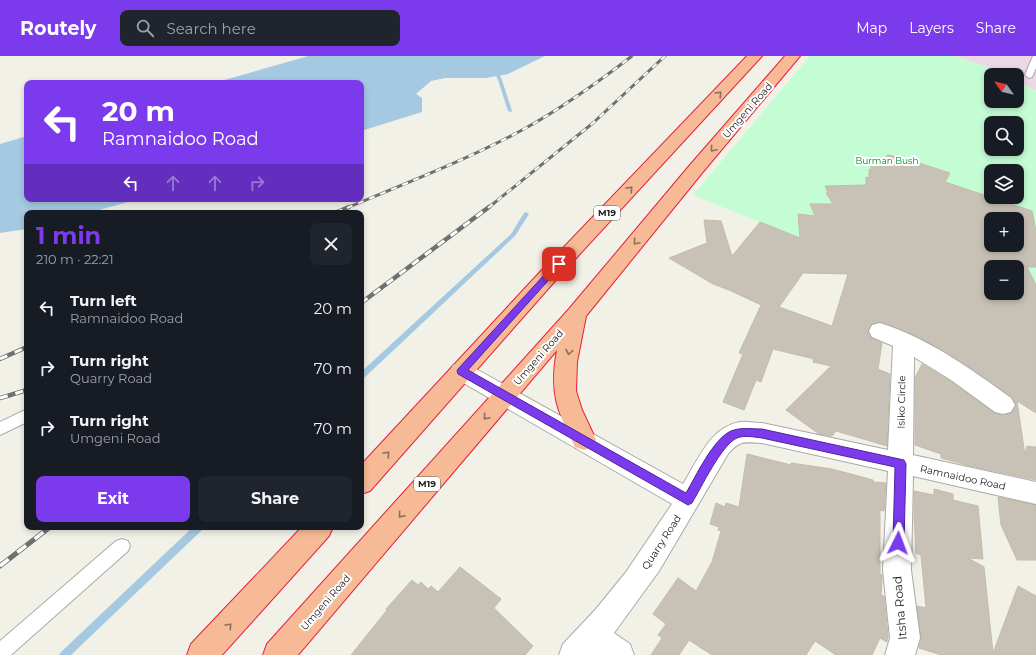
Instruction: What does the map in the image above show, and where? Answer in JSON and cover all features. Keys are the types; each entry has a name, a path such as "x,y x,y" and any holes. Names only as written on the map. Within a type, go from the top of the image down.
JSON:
{"highway":[{"name":"M19","path":"364,480 548,276 755,56"},
{"name":"Umgeni Road","path":"278,655 576,314 701,163 793,56"},
{"path":"576,314 567,359 565,391 569,408 584,440"},
{"path":"202,655 317,530"}],"street":[{"path":"880,331 922,349 949,366 1003,405"},
{"name":"Isiko Circle","path":"900,464 904,341"},
{"path":"461,371 688,500"},
{"name":"Ramnaidoo Road","path":"688,500 714,455 725,440 734,434 742,432 762,433 1036,493"},
{"name":"Itsha Road","path":"900,464 900,516 897,570 905,638 900,655"},
{"name":"Quarry Road","path":"583,646 662,544 688,500"},
{"path":"583,646 619,655"}],"lane":[{"path":"1029,75 1036,58"},
{"path":"0,429 24,417"},
{"path":"0,653 122,546"}],"shaded area":[{"path":"954,56 1036,56 1036,91 1024,85 1024,68 991,68"}],"green space":[{"name":"Burman Bush","path":"810,56 954,56 991,68 984,68 984,108 1024,108 1024,85 1036,92 1036,345 968,307 693,195"}],"water":[{"path":"308,56 545,56 508,74 486,78 445,78 431,81 416,94 422,98 422,112 364,130 364,80 224,80"},
{"path":"24,137 24,202 128,202 99,210 24,210 24,229 0,233 0,144"}],"building":[{"path":"887,155 900,157 950,173 945,182 984,195 984,204 1011,204 1032,211 1036,231 1036,267 1027,267 1036,285 1036,413 1017,401 1025,455 1027,446 1036,447 1036,480 975,467 974,463 974,467 941,458 941,454 915,445 915,378 922,364 950,381 995,413 1003,415 1011,413 1016,404 1012,397 949,354 916,336 880,322 872,324 868,332 871,338 882,343 878,369 890,374 887,446 836,431 832,436 819,434 786,410 831,366 813,362 814,359 773,349 761,382 756,380 744,410 723,402 743,354 739,353 761,305 713,284 669,258 707,243 704,220 721,221 732,256 760,222 800,238 798,214 815,216 810,204 833,204 826,193 828,193 825,186 866,185 866,177 869,178 869,169 871,170 871,159 886,162","holes":["803,273 848,274 832,326 779,307"]},
{"path":"747,454 791,465 791,463 832,469 873,480 873,482 886,483 884,511 880,510 880,574 882,575 881,595 884,596 888,636 887,642 880,638 872,655 836,655 815,641 806,655 712,655 689,640 679,655 651,655 662,638 658,635 666,624 653,614 678,578 696,591 712,562 721,531 718,530 719,527 710,524 716,503 725,507 726,503 739,507"},
{"path":"934,489 953,494 953,500 978,506 983,559 968,558 984,567 993,653 1018,586 1036,596 1036,655 941,655 919,648 921,638 917,606 926,608 921,555 916,553 914,491 934,495"},
{"path":"998,497 1036,505 1036,560 1017,560 1001,525"},
{"path":"460,567 501,599 494,608 533,646 525,655 351,655 387,610 386,609 412,580 418,585 421,582 428,589 431,586 438,592"}],"waterway":[{"path":"489,56 500,80 510,111"},
{"path":"364,373 513,235 526,214"},
{"path":"64,655 196,530"}],"railway":[{"path":"364,201 459,161 524,129 579,95 632,56"},
{"path":"488,208 593,123 665,56"},
{"path":"347,208 361,202"},
{"path":"342,210 349,207"},
{"path":"364,301 489,207"},
{"path":"0,359 24,348"},
{"path":"0,398 24,391"},
{"path":"0,566 46,530"}],"route":[{"path":"559,264 461,371 688,500 714,455 725,440 734,434 742,432 762,433 900,464 900,516 898,543"}]}
